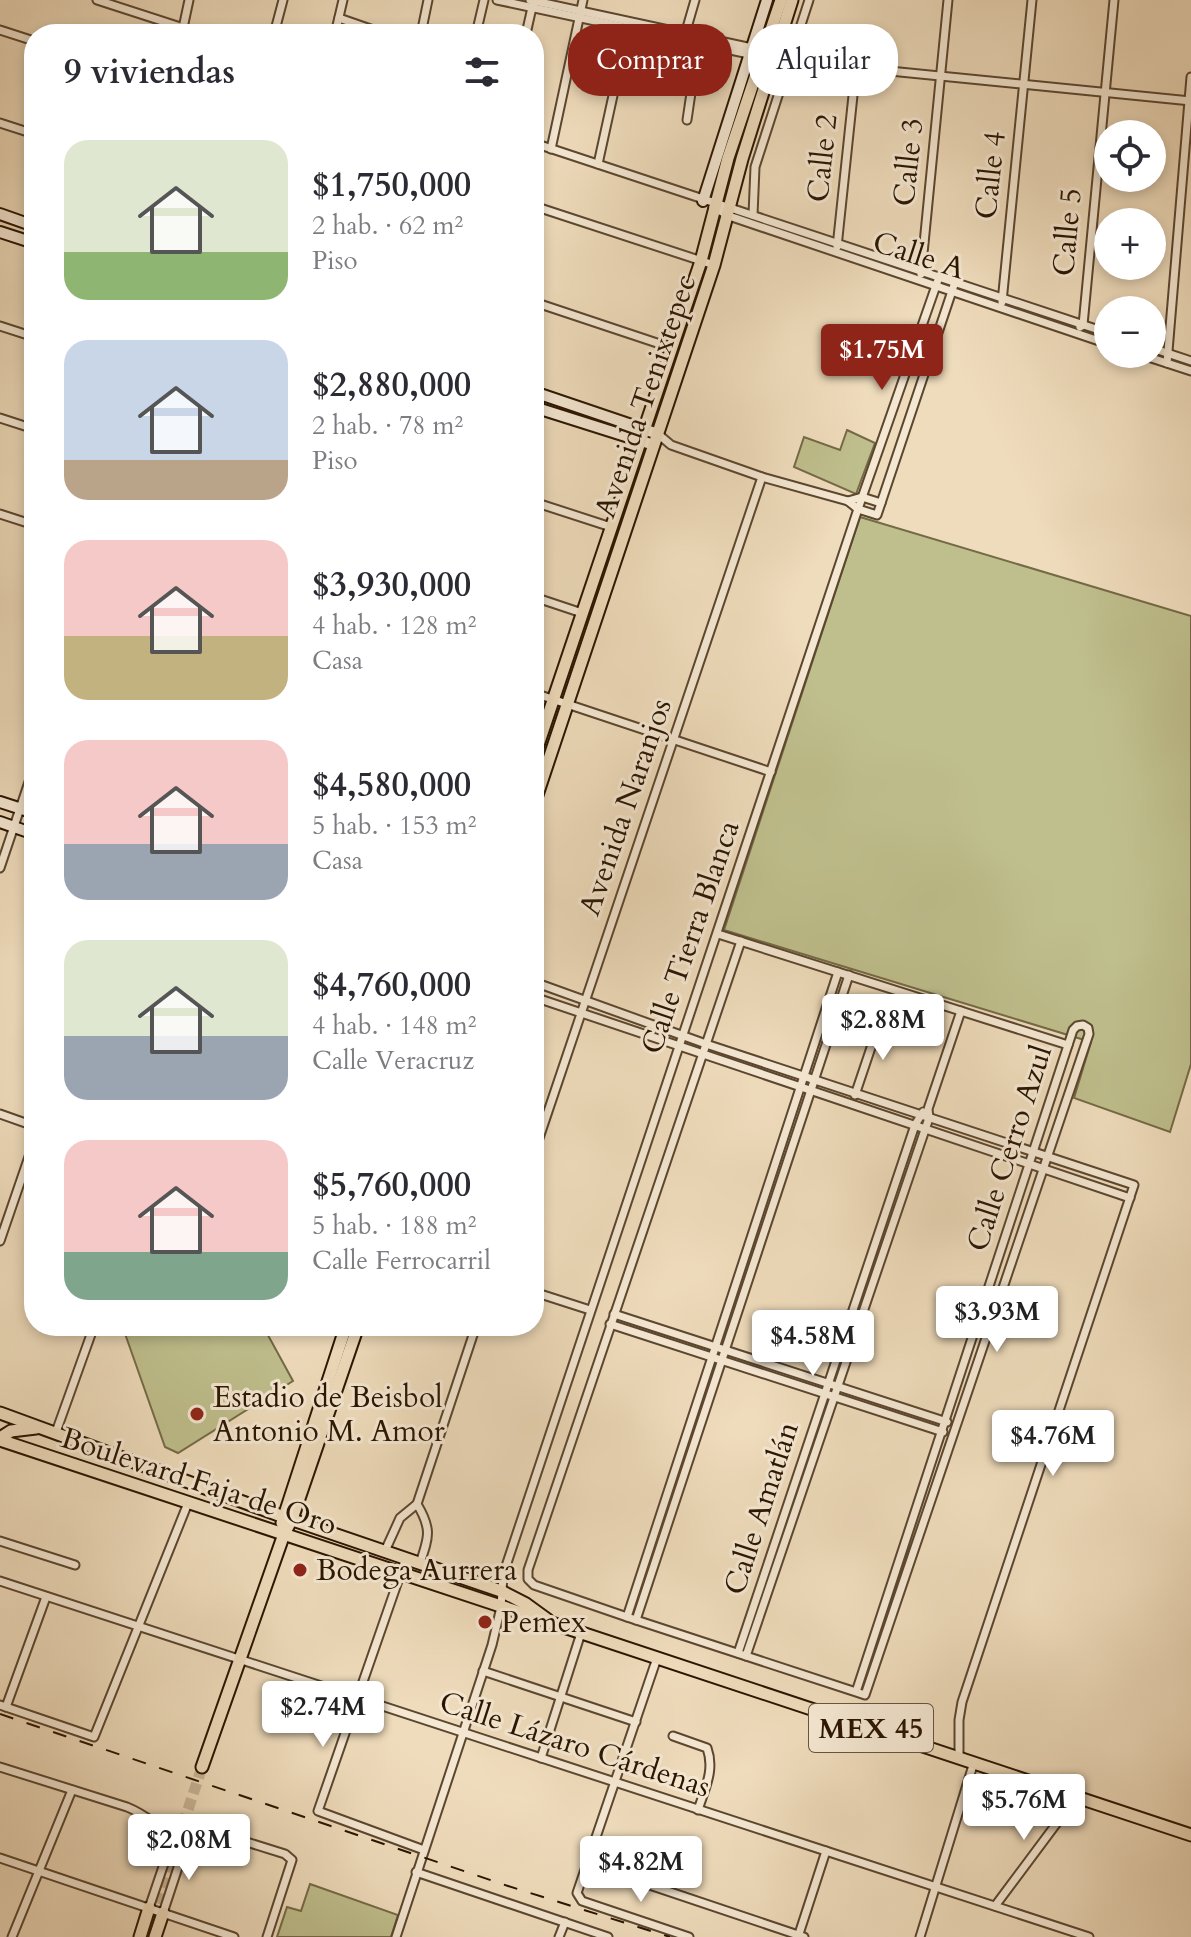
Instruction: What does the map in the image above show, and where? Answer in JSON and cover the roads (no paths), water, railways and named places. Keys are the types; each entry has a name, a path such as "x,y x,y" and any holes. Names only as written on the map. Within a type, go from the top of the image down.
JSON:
{"main road":[{"name":"Avenida Tenixtepec","path":"544,726 701,261 710,204 781,0"},
{"name":"Avenida Tenixtepec","path":"544,774 714,265 742,159 792,0"},
{"path":"337,1371 344,1336"},
{"path":"202,1767 337,1371 353,1336"},
{"name":"Boulevard Faja de Oro","path":"0,1413 288,1518 501,1591 541,1613 551,1623"},
{"path":"0,1439 26,1428 56,1432"},
{"name":"Boulevard Faja de Oro","path":"0,1439 551,1623"},
{"name":"MEX 45","path":"551,1623 1191,1835"},
{"path":"140,1937 154,1913"},
{"path":"146,1937 154,1913"},
{"path":"154,1913 155,1937"}],"street":[{"path":"97,0 171,24"},
{"path":"184,24 189,0"},
{"path":"277,24 283,0"},
{"path":"338,24 343,0"},
{"path":"423,24 428,0"},
{"path":"478,24 484,0"},
{"path":"497,0 532,3 624,24"},
{"path":"551,149 583,0"},
{"path":"689,24 695,0"},
{"path":"759,24 767,0"},
{"path":"801,24 809,0"},
{"name":"Calle 3","path":"920,281 948,0"},
{"name":"Calle 4","path":"1001,308 1032,0"},
{"name":"Calle 5","path":"1083,325 1114,0"},
{"path":"528,24 532,3"},
{"path":"339,18 356,24"},
{"path":"0,30 24,38"},
{"path":"710,204 748,59"},
{"path":"898,71 1190,100"},
{"path":"1191,77 1167,363 1191,371"},
{"path":"598,164 613,96"},
{"path":"687,120 690,96"},
{"path":"753,215 755,167 778,96"},
{"name":"Calle 2","path":"836,253 853,96"},
{"path":"0,123 24,131"},
{"name":"Calle A","path":"544,147 710,204 836,253 1094,339"},
{"path":"544,209 714,265"},
{"name":"Calle A","path":"730,212 753,215 1094,329"},
{"path":"0,214 24,222"},
{"path":"0,232 24,240"},
{"name":"Calle Tierra Blanca","path":"396,1937 483,1671 501,1607 503,1575 862,497 939,277"},
{"path":"544,396 642,435 762,477 848,501 858,509 877,515 955,282"},
{"path":"544,305 672,348"},
{"path":"1072,332 1083,325"},
{"path":"0,326 24,334"},
{"path":"1168,354 1191,361"},
{"path":"544,410 642,435"},
{"path":"0,418 24,426"},
{"name":"Avenida Naranjos","path":"544,1123 762,477"},
{"path":"848,501 862,497 881,503"},
{"path":"544,505 611,527"},
{"path":"0,514 24,522"},
{"path":"544,600 582,613"},
{"path":"544,696 771,772"},
{"path":"0,868 24,796"},
{"path":"0,802 24,809"},
{"path":"0,822 24,830"},
{"path":"718,934 1068,1045"},
{"path":"741,941 610,1324 528,1570 528,1579 534,1585 627,1617 861,1693"},
{"path":"627,1617 838,972"},
{"path":"636,1620 849,975"},
{"path":"544,986 706,1044 1134,1185 962,1702 957,1739 959,1757"},
{"path":"544,1000 1130,1198"},
{"path":"852,1105 884,1009"},
{"name":"Calle Amatlán","path":"832,1385 924,1129 925,1114 961,1011"},
{"name":"Calle Cerro Azul","path":"1083,1025 1088,1028 1089,1034 909,1563 861,1693 900,1560 1068,1045 1077,1026 1083,1025"},
{"path":"821,1026 831,1029"},
{"path":"1049,1103 1064,1108"},
{"path":"0,1114 24,1122"},
{"name":"Calle Amatlán","path":"742,1654 915,1125 925,1114"},
{"path":"1043,1121 1058,1126"},
{"path":"0,1241 24,1171"},
{"path":"544,1295 590,1310"},
{"path":"986,1296 999,1300"},
{"path":"614,1314 956,1426"},
{"path":"610,1324 953,1435"},
{"path":"56,1432 90,1336"},
{"path":"385,1551 400,1518 417,1504 473,1336"},
{"path":"46,1597 3,1706 94,1737 188,1503"},
{"path":"417,1504 429,1531 420,1563"},
{"path":"0,1541 75,1565"},
{"path":"406,1558 318,1811 424,1850"},
{"path":"900,1560 909,1563"},
{"name":"Calle Lázaro Cárdenas","path":"0,1581 995,1906 1073,1935 1089,1937"},
{"path":"541,1758 581,1633"},
{"path":"657,1658 578,1897 689,1937"},
{"path":"483,1671 636,1722"},
{"path":"673,1736 707,1748 712,1768 698,1810"},
{"path":"920,1937 974,1762"},
{"path":"0,1767 144,1814 173,1837 187,1841"},
{"path":"12,1937 72,1790"},
{"path":"995,1906 1077,1796"},
{"path":"154,1913 192,1825 285,1854 292,1860 267,1937"},
{"path":"154,1913 173,1837"},
{"path":"587,1864 800,1936 826,1851"},
{"path":"0,1858 154,1913 234,1937"},
{"path":"416,1872 608,1937"},
{"path":"559,1937 565,1922"}],"tunnel":[{"path":"152,1919 202,1767"}],"railway":[{"path":"0,1714 508,1886 670,1937"}],"place":[{"name":"Estadio de Beisbol Antonio M. Amor","path":"197,1414"},
{"name":"Bodega Aurrera","path":"300,1570"},
{"name":"Pemex","path":"485,1622"}]}
